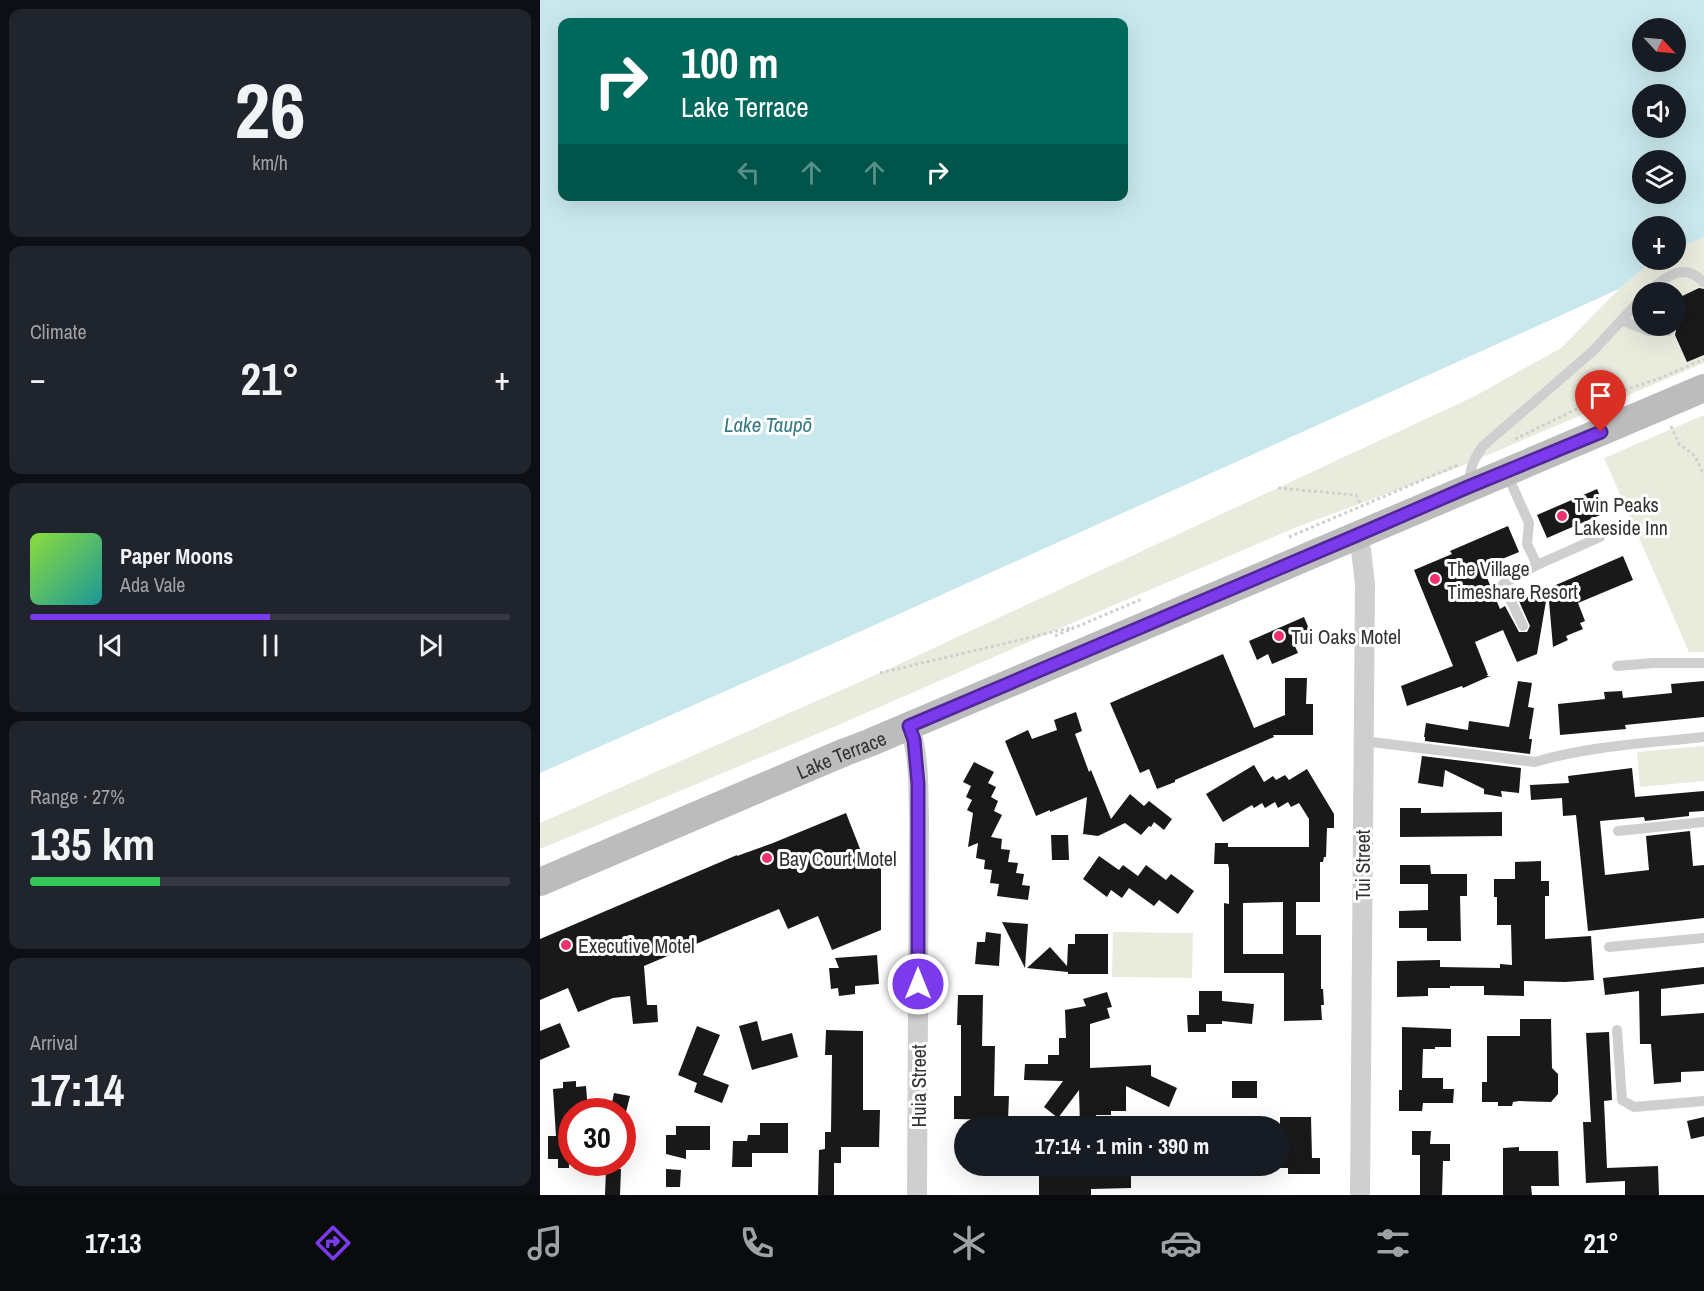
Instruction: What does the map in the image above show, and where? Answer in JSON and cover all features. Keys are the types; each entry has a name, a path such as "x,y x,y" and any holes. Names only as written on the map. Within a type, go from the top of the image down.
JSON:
{"main road":[{"name":"Lake Terrace","path":"540,882 1704,388"}],"street":[{"name":"Tui Street","path":"1355,536 1361,550 1365,584 1360,1195"},
{"name":"Huia Street","path":"909,726 916,753 919,821 917,1195"}],"lane":[{"path":"1661,282 1679,272 1695,275 1703,282"},
{"path":"1468,487 1471,466 1483,446 1593,351 1632,310"},
{"path":"1623,321 1632,324"},
{"path":"1506,472 1529,523 1527,544 1537,565"},
{"path":"1523,626 1503,584 1537,565 1600,537"},
{"path":"1617,666 1704,663"},
{"path":"1363,741 1535,762 1556,755 1704,737"},
{"path":"1618,831 1704,822"},
{"path":"1609,947 1704,938"},
{"path":"1617,1030 1622,1100 1634,1107 1704,1101"}],"path":[{"path":"1671,426 1679,444 1695,456 1704,475"},
{"path":"1278,488 1356,495 1361,505"},
{"path":"880,673 1081,625"}],"shaded area":[{"path":"1704,237 1704,363 1457,468 1297,527 843,723 540,849 540,823 880,673 1475,396 1561,348 1619,289 1641,270 1686,270 1686,245"},
{"path":"1704,415 1704,652 1689,652 1604,458"},
{"path":"1704,746 1704,781 1640,787 1637,752"},
{"path":"1113,932 1193,933 1192,978 1112,977"}],"water":[{"name":"Lake Taupō","path":"540,0 1704,0 1704,237 1686,245 1686,216 1632,216 1632,270 1641,270 1619,289 857,633 540,773"}],"building":[{"path":"1699,288 1704,289 1704,355 1687,362 1675,336 1686,336 1686,294"},
{"path":"1597,489 1607,512 1547,538 1537,515"},
{"path":"1508,526 1519,552 1490,564 1493,570 1485,573 1500,609 1505,606 1519,632 1527,632 1530,626 1519,601 1623,556 1633,580 1578,603 1585,621 1580,623 1583,629 1566,636 1568,640 1553,647 1549,601 1546,601 1537,654 1517,662 1503,630 1475,642 1488,675 1486,676 1490,676 1463,688 1462,686 1407,706 1401,686 1453,666 1414,570 1452,554 1450,551"},
{"path":"1304,617 1312,636 1294,644 1298,653 1272,664 1268,654 1257,660 1249,641"},
{"path":"1223,654 1254,728 1285,715 1285,678 1307,678 1306,704 1313,704 1313,735 1273,735 1274,737 1157,789 1149,769 1140,773 1110,703"},
{"path":"1518,681 1532,683 1528,707 1534,708 1529,739 1532,739 1530,754 1425,741 1426,723 1468,730 1469,721 1509,727"},
{"path":"1704,681 1704,717 1625,725 1626,729 1560,735 1558,704 1605,699 1604,692 1622,691 1623,698 1672,693 1671,684"},
{"path":"1076,712 1082,731 1075,734 1089,772 1091,770 1111,819 1130,794 1144,806 1149,801 1172,819 1164,830 1154,822 1141,835 1125,823 1098,836 1083,834 1087,797 1036,816 1005,741 1028,730 1032,739 1057,730 1054,720"},
{"path":"1422,756 1521,768 1519,793 1501,791 1502,797 1484,794 1484,789 1445,770 1443,787 1418,783"},
{"path":"974,762 994,772 988,783 996,787 991,797 998,801 994,811 1002,815 991,837 1002,839 1001,849 1010,850 1008,862 1018,863 1016,873 1024,874 1022,885 1030,886 1028,900 997,896 999,884 990,883 992,870 984,869 985,860 976,858 978,843 968,847 973,813 967,810 972,800 966,797 971,786 963,782"},
{"path":"1254,765 1264,782 1273,776 1276,780 1285,775 1289,780 1307,769 1334,814 1334,828 1327,828 1326,857 1323,862 1320,862 1320,902 1296,902 1296,935 1321,935 1321,989 1323,989 1324,1005 1321,1005 1322,1020 1284,1021 1284,973 1224,973 1224,903 1229,904 1229,869 1228,864 1214,864 1215,843 1228,843 1228,847 1309,847 1309,819 1299,803 1291,807 1288,802 1278,808 1275,802 1265,808 1262,803 1254,808 1252,805 1223,822 1206,794","holes":["1283,902 1283,954 1243,954 1243,903"]},
{"path":"1632,768 1635,797 1704,791 1704,811 1689,812 1689,816 1645,821 1644,817 1600,821 1605,875 1649,870 1646,836 1690,831 1693,866 1704,865 1704,918 1588,931 1576,815 1563,816 1562,798 1531,800 1530,785 1569,783 1568,776"},
{"path":"1400,808 1421,808 1421,813 1502,812 1502,836 1400,837"},
{"path":"846,813 864,859 881,860 881,930 832,950 818,916 788,929 779,909 644,966 647,1005 657,1005 658,1022 633,1024 630,996 613,998 578,1012 568,988 540,1000 540,939 737,855"},
{"path":"1051,835 1068,835 1069,860 1052,860"},
{"path":"1099,856 1119,870 1123,865 1138,876 1146,865 1166,880 1171,874 1194,891 1178,914 1159,900 1154,906 1129,888 1122,898 1111,890 1107,897 1083,879"},
{"path":"1541,861 1541,881 1549,881 1549,896 1545,896 1545,939 1591,936 1594,980 1524,981 1524,996 1484,995 1484,986 1450,986 1450,988 1428,988 1428,996 1397,997 1397,961 1440,960 1440,967 1500,968 1500,964 1512,965 1511,925 1497,925 1497,897 1494,897 1494,879 1515,879 1515,862"},
{"path":"1400,865 1430,865 1431,874 1467,874 1467,896 1460,896 1461,941 1427,941 1427,928 1399,928 1399,911 1428,910 1428,884 1400,884"},
{"path":"1002,922 1028,924 1025,968"},
{"path":"986,932 1001,934 999,966 975,964 977,942 985,942"},
{"path":"1075,934 1108,934 1108,974 1068,974 1068,972 1027,968 1050,947 1067,966 1068,944 1075,944"},
{"path":"877,955 879,984 855,986 855,994 839,996 838,988 831,989 829,968 839,968 835,958"},
{"path":"1704,967 1704,984 1661,989 1661,1016 1704,1013 1704,1071 1681,1072 1681,1082 1654,1084 1651,1044 1640,1044 1639,991 1605,995 1603,978"},
{"path":"1199,991 1222,991 1222,1001 1254,1004 1252,1024 1222,1021 1222,1024 1206,1024 1206,1032 1188,1032 1187,1015 1199,1015"},
{"path":"1107,992 1112,1007 1107,1008 1110,1018 1090,1024 1090,1068 1151,1065 1151,1076 1177,1088 1169,1107 1126,1086 1126,1111 1111,1111 1111,1115 1080,1116 1079,1090 1060,1116 1055,1116 1044,1107 1063,1081 1024,1080 1025,1064 1048,1064 1048,1055 1059,1055 1059,1038 1066,1038 1065,1010 1086,1006 1083,999"},
{"path":"958,995 983,995 982,1046 995,1046 994,1096 1009,1096 1008,1116 954,1116 954,1096 961,1096 961,1025 957,1025"},
{"path":"1520,1019 1551,1019 1552,1068 1558,1074 1558,1094 1551,1102 1519,1101 1513,1102 1512,1106 1498,1106 1498,1102 1482,1102 1482,1082 1487,1082 1487,1036 1520,1036"},
{"path":"757,1021 762,1041 792,1033 798,1057 752,1070 739,1026"},
{"path":"560,1023 570,1047 540,1060 540,1031"},
{"path":"697,1026 720,1035 703,1075 729,1085 722,1103 694,1092 697,1083 678,1075"},
{"path":"1402,1027 1451,1029 1451,1047 1423,1049 1422,1078 1443,1078 1443,1089 1454,1089 1453,1103 1423,1103 1422,1111 1399,1111 1399,1090 1402,1090"},
{"path":"826,1030 863,1031 863,1110 880,1110 879,1147 841,1147 841,1163 834,1163 834,1195 818,1195 819,1150 825,1149 825,1132 831,1132 832,1055 825,1055"},
{"path":"1609,1032 1612,1100 1604,1101 1607,1168 1658,1166 1659,1195 1625,1195 1625,1181 1586,1183 1583,1122 1591,1122 1586,1033"},
{"path":"576,1081 576,1087 586,1086 587,1098 558,1098 558,1159 548,1159 548,1136 556,1136 553,1089 563,1088 563,1082"},
{"path":"1232,1081 1257,1081 1257,1098 1232,1098"},
{"path":"614,1093 630,1096 630,1098 613,1098"},
{"path":"1290,1117 1311,1117 1312,1158 1320,1158 1320,1174 1290,1174"},
{"path":"1704,1117 1704,1136 1691,1139 1687,1121"},
{"path":"760,1123 788,1123 788,1153 752,1153 752,1167 732,1167 733,1141 747,1141 748,1135 760,1135"},
{"path":"676,1126 710,1126 710,1150 686,1150 686,1159 666,1154 666,1135 676,1135"},
{"path":"1412,1131 1431,1131 1430,1144 1450,1144 1450,1161 1443,1161 1442,1195 1420,1195 1420,1155 1412,1155"},
{"path":"1519,1147 1519,1151 1558,1151 1559,1186 1531,1186 1532,1195 1503,1195 1503,1148"},
{"path":"666,1169 681,1170 680,1187 666,1187"},
{"path":"606,1176 621,1176 620,1195 605,1195"},
{"path":"1039,1176 1131,1176 1131,1188 1091,1189 1091,1195 1039,1195"}],"place":[{"name":"Twin Peaks Lakeside Inn","path":"1562,516"},
{"name":"The Village Timeshare Resort","path":"1435,579"},
{"name":"Tui Oaks Motel","path":"1279,636"},
{"name":"Bay Court Motel","path":"767,858"},
{"name":"Executive Motel","path":"566,945"}],"route":[{"path":"918,984 918,784 914,740 909,726 1601,432"}]}
